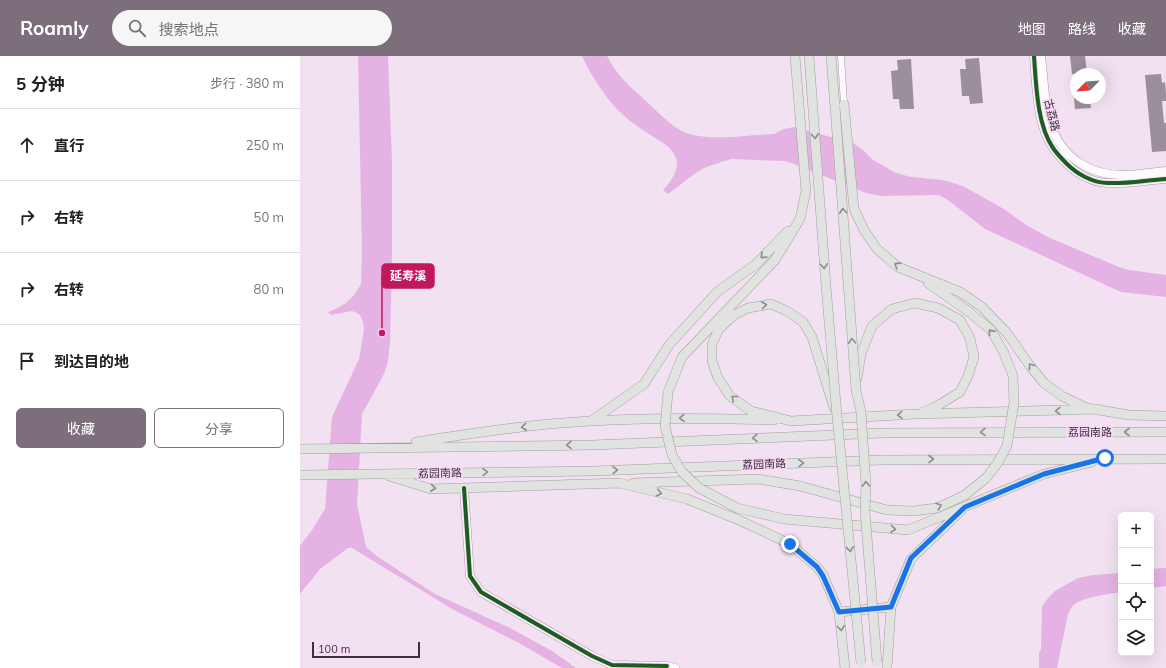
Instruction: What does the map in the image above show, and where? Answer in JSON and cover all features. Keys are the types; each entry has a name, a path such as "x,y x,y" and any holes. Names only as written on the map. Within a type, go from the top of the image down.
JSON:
{"main road":[{"path":"795,56 806,191 800,218 775,260 682,357 668,392 665,426 672,455 682,472 699,488 736,508 784,519 908,530 1044,474 1105,458"},
{"path":"809,56 837,416 861,666"},
{"path":"831,56 840,106 854,208 864,230 877,249 898,267 960,292 982,307 1007,333 1044,383 1062,396 1087,408 1097,410 1129,415 1166,416"},
{"path":"840,106 856,390 861,412 866,476 865,511 877,665"},
{"path":"591,421 644,384 669,345 717,292 756,264 800,218"},
{"path":"382,473 431,489 758,479 800,486 887,510 913,511 937,508 965,495 986,478 997,464 1007,446 1014,402 1013,376 1004,353 991,330 969,312 916,274"},
{"path":"856,390 861,354 872,326 892,309 915,303 938,308 960,320 970,338 974,357 960,392 937,406 916,414"},
{"path":"791,420 751,410 730,396 718,378 712,361 712,344 719,329 734,315 748,308 771,304 787,311 803,322 812,337 837,416"},
{"path":"385,447 482,432 591,421 698,418 791,420 916,414 1097,410"},
{"name":"荔园南路","path":"300,449 593,445 882,433 1166,432"},
{"name":"荔园南路","path":"300,475 593,471 882,460 1105,458 1166,459"},
{"path":"619,484 687,499 739,520 790,544 817,567 823,576 839,612 845,668"},
{"path":"887,668 891,607 911,558 965,507"},
{"path":"839,612 891,607"}],"street":[{"path":"840,106 841,56"},
{"name":"古荔路","path":"1034,56 1037,92 1042,123 1052,148 1071,168 1080,174 1106,183 1166,178"},
{"name":"古荔路","path":"1041,56 1046,102 1051,125 1060,144 1066,152 1083,166 1101,173 1123,175 1166,171"},
{"path":"464,488 470,576 481,592 612,666 675,668"}],"shaded area":[{"path":"358,56 388,56 392,162 392,253 390,342 388,361 384,374 362,414 357,504 366,547 378,557 435,594 510,628 552,651 576,668 562,668 519,643 454,610 352,548 348,548 320,569 300,594 300,546 325,509 332,417 359,359 364,330 360,315 355,312 352,311 331,315 328,312 346,303 355,294 361,284 362,251"},
{"path":"582,56 607,56 615,69 629,85 680,130 701,136 726,137 774,134 784,129 794,127 853,143 862,149 873,160 896,173 911,177 943,180 963,186 1004,209 1026,225 1050,238 1119,267 1129,270 1166,275 1166,297 1121,292 985,229 948,200 939,195 881,196 866,193 789,162 731,159 706,167 697,172 668,194 663,190 669,184 677,167 674,154 664,144 645,132 617,109 599,86"},
{"path":"1166,568 1166,586 1154,588 1154,569"},
{"path":"1118,573 1118,593 1090,598 1075,604 1068,614 1057,668 1039,668 1042,606 1055,591 1078,578"}],"building":[{"path":"1070,56 1085,56 1086,68 1071,68"},
{"path":"979,58 983,103 970,104 969,96 962,96 960,69 966,69 965,59"},
{"path":"911,59 914,109 900,109 899,99 893,99 891,71 898,70 897,60"},
{"path":"1161,74 1162,83 1165,82 1166,94 1166,101 1162,101 1164,123 1166,123 1166,151 1152,152 1145,75"},
{"path":"1075,104 1091,104 1091,108 1075,109"}],"cycle path":[{"path":"1034,56 1040,116 1048,139 1053,148 1067,164 1086,177 1102,183 1122,183 1166,179"},
{"path":"464,488 470,576 481,592 592,656 612,665 667,666"}],"place":[{"name":"延寿溪","path":"382,333"}],"route":[{"path":"790,544 817,567 823,576 839,612 891,607 911,558 965,507 1044,474 1105,458"}]}
